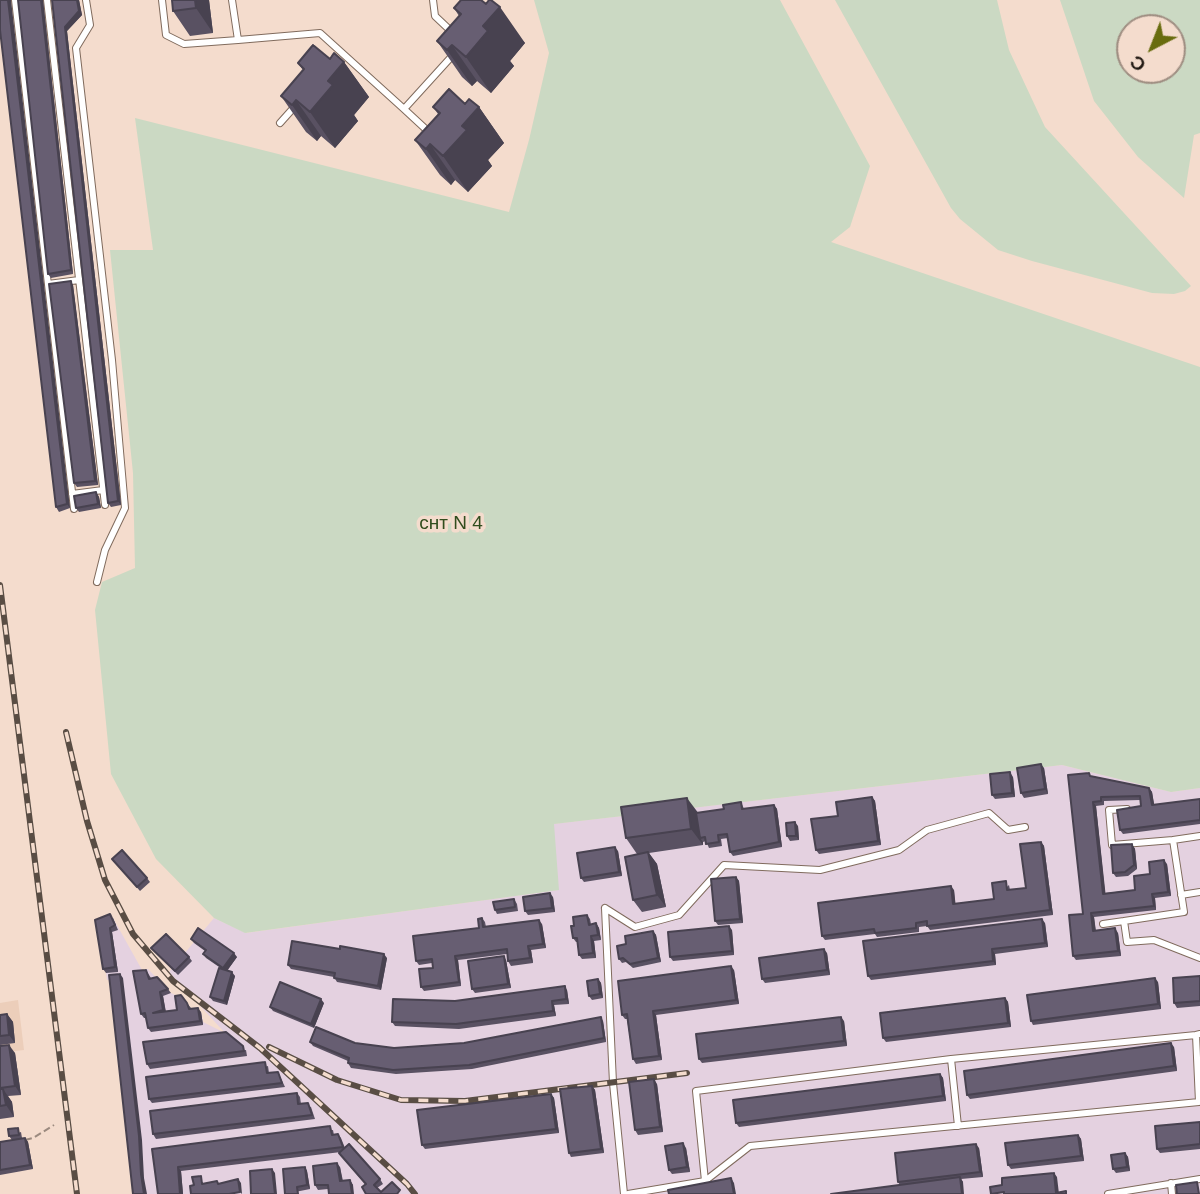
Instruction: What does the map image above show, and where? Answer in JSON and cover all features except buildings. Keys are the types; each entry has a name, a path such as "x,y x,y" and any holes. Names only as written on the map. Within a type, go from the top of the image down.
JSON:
{"lane":[{"path":"15,0 74,509"},
{"path":"47,0 105,505"},
{"path":"86,0 90,25 76,48 112,360 125,508 105,550 97,582"},
{"path":"162,0 166,35 184,44 320,33 440,142"},
{"path":"232,0 238,40"},
{"path":"433,0 435,16 464,43"},
{"path":"404,109 455,52"},
{"path":"334,63 342,53"},
{"path":"280,122 307,93"},
{"path":"48,284 79,280"},
{"path":"72,494 103,490"},
{"path":"1136,808 1109,810 1112,845 1200,836"},
{"path":"705,1181 696,1091 951,1059 1198,1035 1199,1102 750,1146 705,1181 626,1194 613,1083 605,908 635,927 678,915 724,865 820,870 899,850 927,830 989,813 1007,830 1026,827"},
{"path":"1103,924 1184,912 1173,840"},
{"path":"1181,895 1200,892"},
{"path":"1124,921 1127,942 1154,940 1200,958"},
{"path":"951,1059 958,1126"},
{"path":"1108,1194 1200,1179"},
{"path":"1171,1183 1172,1194"}],"path":[{"path":"22,1140 33,1139 54,1125"}],"shaded area":[{"path":"1062,765 1171,792 1200,788 1200,1194 137,1194 112,979 107,980 106,973 113,918 142,970 148,969 171,993 184,999 192,1013 201,1012 203,1022 225,1033 169,972 214,918 246,933 558,890 553,824"},
{"path":"18,1000 24,1050 0,1053 0,1003"}],"green space":[{"name":"снт N 4","path":"534,0 780,0 870,166 850,227 831,242 1200,367 1200,788 1171,792 1062,765 554,824 559,890 245,933 214,918 156,859 111,774 95,610 102,582 135,568 133,473 110,250 153,250 135,118 509,212 549,53"},
{"path":"835,0 997,0 1009,50 1045,127 1191,286 1174,294 1152,293 998,250 960,219 951,208"},
{"path":"1060,0 1200,0 1200,133 1194,135 1184,198 1138,157 1094,101"}],"railway":[{"path":"0,585 77,1194"},
{"path":"66,732 87,821 105,880 133,934 173,981 260,1048 415,1194"},
{"path":"269,1047 337,1080 401,1100 465,1101 687,1073"}]}
